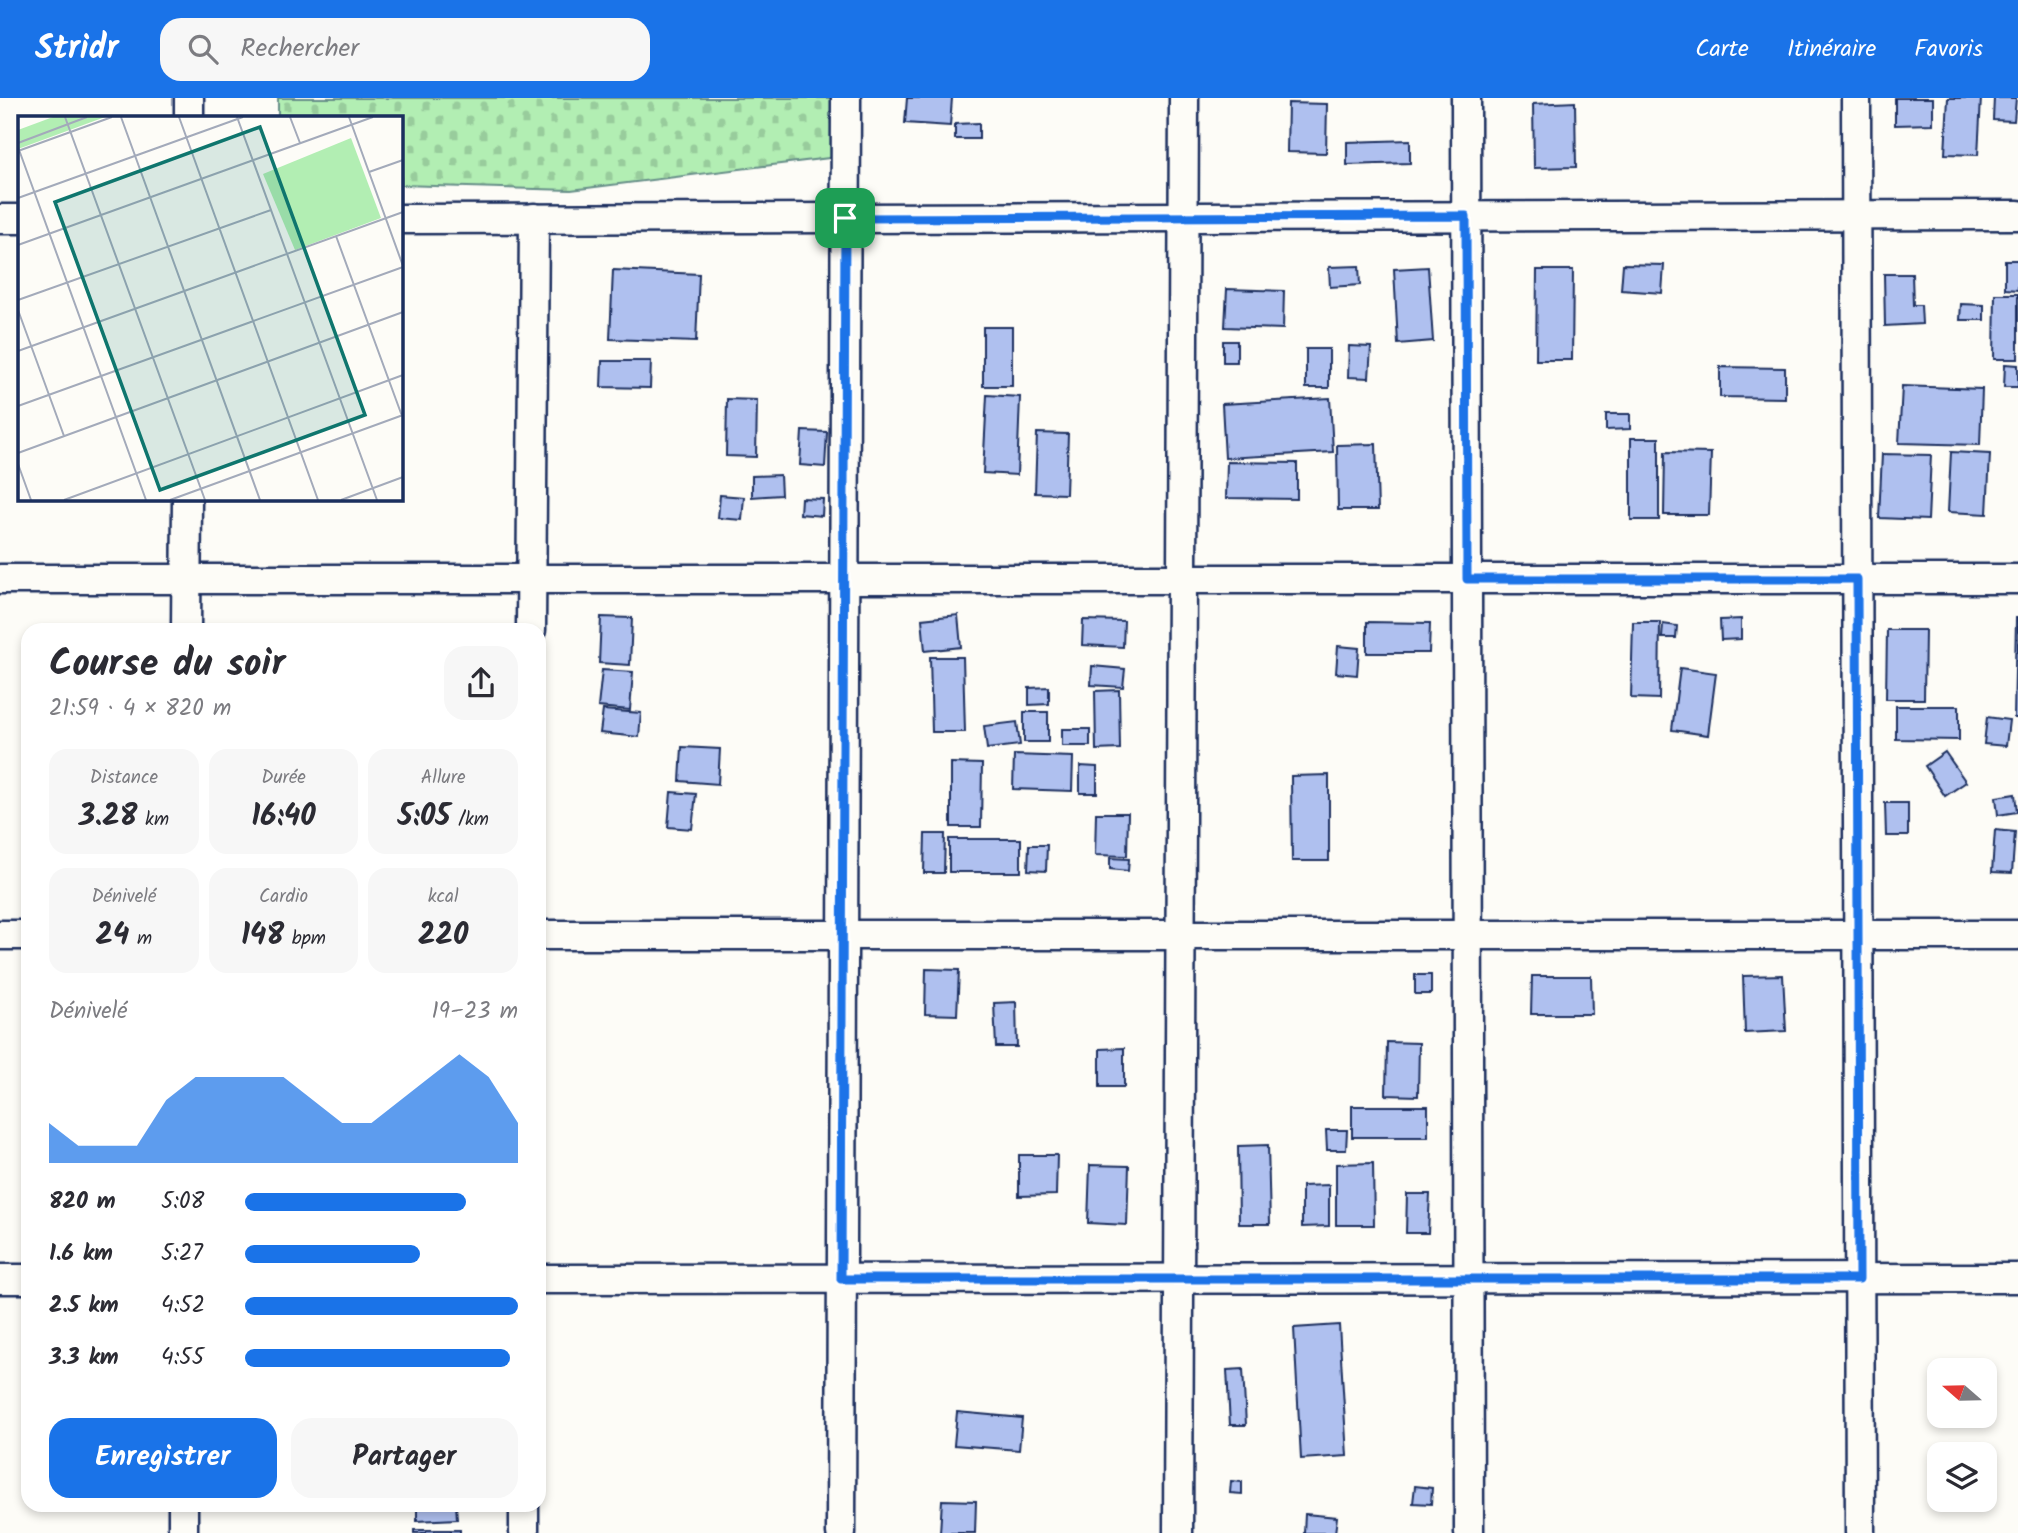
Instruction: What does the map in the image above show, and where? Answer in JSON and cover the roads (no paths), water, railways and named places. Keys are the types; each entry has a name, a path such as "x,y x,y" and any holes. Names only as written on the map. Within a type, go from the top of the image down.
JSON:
{"street":[{"path":"189,98 189,116"},
{"path":"841,1533 846,98"},
{"path":"1178,1533 1184,98"},
{"path":"1466,98 1469,1533"},
{"path":"1856,98 1860,1533"},
{"path":"402,219 2018,215"},
{"path":"531,623 534,218"},
{"path":"0,219 18,219"},
{"path":"187,500 187,623"},
{"path":"0,579 2018,579"},
{"path":"546,935 2018,934"},
{"path":"0,935 21,935"},
{"path":"546,1279 2018,1278"},
{"path":"0,1279 21,1279"},
{"path":"183,1512 183,1533"},
{"path":"524,1512 524,1533"}]}
